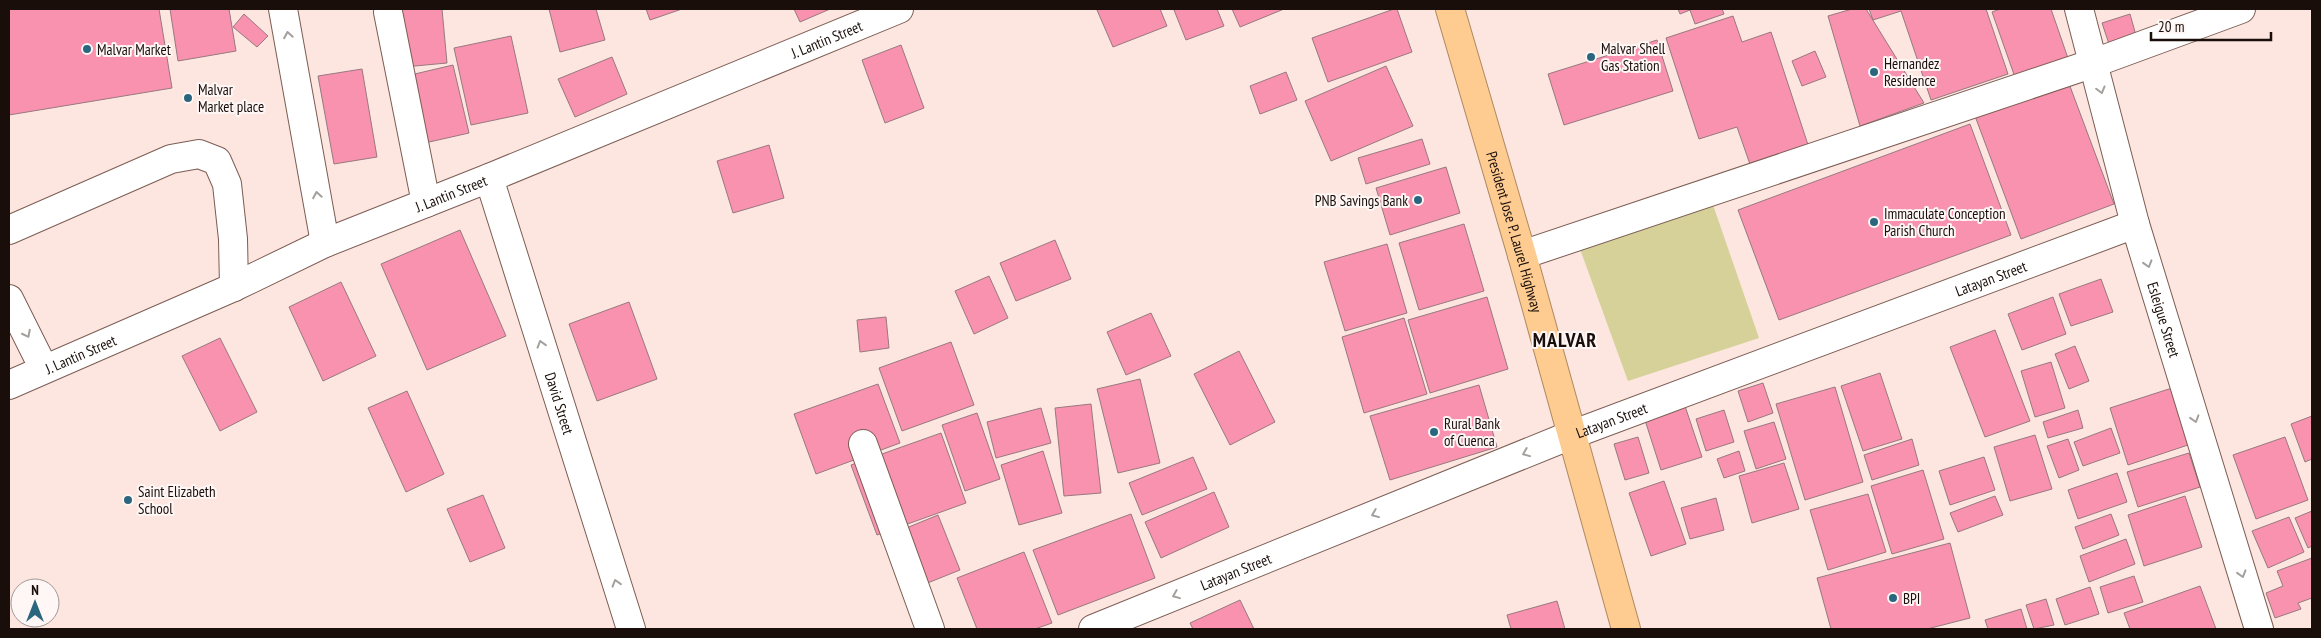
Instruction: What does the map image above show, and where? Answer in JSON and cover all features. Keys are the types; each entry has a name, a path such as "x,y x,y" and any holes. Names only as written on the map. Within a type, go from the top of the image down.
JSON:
{"highway":[{"name":"President Jose P. Laurel Highway","path":"1450,9 1522,255 1626,629"}],"street":[{"path":"283,9 325,243"},
{"name":"J. Lantin Street","path":"9,385 234,287 325,243 489,178 899,9"},
{"name":"Esleigue Street","path":"2080,9 2136,224 2259,629"},
{"path":"1522,255 2094,63 2242,9"},
{"path":"388,12 426,203"},
{"path":"9,230 171,158 199,154 217,161 227,184 233,238 234,287"},
{"name":"David Street","path":"489,178 631,629"},
{"name":"Latayan Street","path":"1092,629 1571,435 2136,224"},
{"path":"9,299 44,369"},
{"path":"863,444 930,629"}],"shaded area":[{"path":"1712,202 1759,338 1628,381 1580,249"}],"building":[{"name":"Malvar Market","path":"9,9 159,9 172,88 9,115"},
{"path":"170,9 229,9 236,51 178,61"},
{"path":"398,9 442,9 447,63 404,67"},
{"path":"549,9 596,9 605,40 560,52"},
{"path":"646,9 682,9 650,20"},
{"path":"794,9 830,9 800,22"},
{"path":"1160,9 1167,26 1113,47 1097,10"},
{"path":"1217,9 1224,26 1186,40 1174,10"},
{"path":"1232,9 1284,9 1240,27"},
{"path":"1397,9 1412,52 1328,82 1312,38"},
{"path":"1678,9 1722,9 1724,14 1695,24 1690,10 1680,14"},
{"name":"Hernandez Residence","path":"1852,9 1866,9 1924,103 1860,126 1828,16"},
{"path":"1869,9 1986,9 2008,74 1931,100 1901,11 1873,20"},
{"path":"2000,9 2051,9 2070,64 2017,83 1992,12"},
{"path":"244,14 268,36 257,47 233,27"},
{"path":"2130,14 2137,39 2110,47 2102,23"},
{"path":"1733,16 1742,42 1771,32 1810,151 1752,170 1737,127 1699,139 1666,38"},
{"path":"511,36 528,113 471,125 454,48"},
{"path":"1657,40 1673,91 1564,125 1548,74"},
{"path":"901,45 924,108 885,123 862,60"},
{"path":"1815,51 1826,77 1802,86 1792,61"},
{"path":"612,57 627,94 575,117 558,79"},
{"path":"453,65 469,133 416,145 402,77"},
{"path":"1386,66 1413,126 1331,161 1305,101"},
{"path":"362,69 377,157 334,164 318,76"},
{"path":"1286,72 1297,100 1260,114 1250,86"},
{"path":"2068,81 2114,204 2021,239 1975,116"},
{"name":"Immaculate Conception Parish Church","path":"1970,124 2011,235 1779,320 1738,210"},
{"path":"1422,139 1430,164 1366,184 1358,158"},
{"path":"769,145 784,198 733,213 717,161"},
{"name":"PNB Savings Bank","path":"1446,167 1460,213 1390,235 1376,188"},
{"path":"1464,224 1484,291 1419,310 1399,243"},
{"path":"460,230 506,336 427,370 381,264"},
{"path":"1055,240 1071,279 1016,301 1000,263"},
{"path":"1387,244 1407,313 1345,331 1324,262"},
{"path":"989,276 1008,318 974,334 955,291"},
{"path":"2101,279 2113,312 2071,326 2059,294"},
{"path":"341,282 376,356 323,381 289,307"},
{"path":"1487,297 1508,369 1430,393 1408,320"},
{"path":"2053,297 2066,334 2022,350 2008,314"},
{"path":"629,302 657,379 597,401 569,324"},
{"path":"1151,313 1171,356 1126,375 1107,332"},
{"path":"886,317 889,348 860,352 857,320"},
{"path":"1404,318 1427,394 1364,413 1342,337"},
{"path":"1995,330 2030,421 1985,437 1950,347"},
{"path":"220,338 257,412 220,431 182,356"},
{"path":"951,342 974,405 902,431 879,368"},
{"path":"2075,346 2089,381 2069,389 2055,354"},
{"path":"1239,351 1275,422 1230,445 1194,374"},
{"path":"2051,362 2065,408 2035,417 2021,371"},
{"path":"1880,373 1902,439 1863,451 1841,386"},
{"path":"1140,379 1160,463 1118,473 1097,389"},
{"path":"1763,383 1773,413 1748,422 1738,391"},
{"path":"878,384 900,443 816,474 794,414"},
{"name":"Rural Bank of Cuenca","path":"1479,385 1497,447 1390,480 1370,416"},
{"path":"1835,387 1863,482 1805,500 1776,404"},
{"path":"2172,388 2191,444 2128,465 2110,408"},
{"path":"407,391 444,474 406,492 368,408"},
{"path":"1684,403 1702,457 1661,470 1644,417"},
{"path":"1091,404 1101,493 1064,496 1055,408"},
{"path":"1041,408 1051,443 996,458 987,422"},
{"path":"1724,410 1734,442 1706,451 1696,419"},
{"path":"2078,410 2083,428 2048,438 2043,422"},
{"path":"977,413 1000,479 965,491 942,425"},
{"path":"2312,416 2312,459 2305,462 2291,424"},
{"path":"1774,422 1786,459 1756,469 1744,431"},
{"path":"2111,428 2120,453 2083,466 2074,442"},
{"path":"941,433 966,503 877,535 851,465"},
{"path":"2035,435 2052,489 2010,501 1994,447"},
{"path":"1638,437 1649,473 1625,480 1614,444"},
{"path":"2285,437 2308,500 2256,519 2233,455"},
{"path":"1912,439 1919,465 1872,480 1864,455"},
{"path":"2068,439 2079,470 2059,478 2047,446"},
{"path":"1043,451 1062,513 1019,525 1001,465"},
{"path":"1739,451 1745,471 1724,478 1717,459"},
{"path":"2189,453 2200,487 2138,507 2127,472"},
{"path":"1193,457 1207,489 1142,515 1129,483"},
{"path":"1984,457 1995,490 1950,505 1939,471"},
{"path":"1784,463 1799,509 1752,523 1739,476"},
{"path":"1923,470 1944,539 1892,554 1871,486"},
{"path":"2117,473 2127,502 2078,519 2068,490"},
{"path":"1664,481 1686,544 1651,556 1629,493"},
{"path":"1214,492 1229,527 1161,558 1145,522"},
{"path":"1868,494 1886,552 1828,570 1810,510"},
{"path":"483,495 505,548 470,562 447,509"},
{"path":"1995,496 2003,515 1958,532 1950,513"},
{"path":"2185,496 2202,547 2144,566 2128,515"},
{"path":"1716,498 1724,530 1690,539 1681,508"},
{"path":"2312,511 2312,546 2308,548 2295,518"},
{"path":"1131,514 1155,578 1058,615 1033,550"},
{"path":"2111,514 2119,535 2083,549 2075,527"},
{"path":"938,515 960,570 925,584 904,529"},
{"path":"2289,517 2304,552 2268,568 2252,531"},
{"path":"2126,539 2135,564 2089,582 2080,556"},
{"name":"BPI","path":"1950,543 1970,618 1927,629 1831,629 1817,578"},
{"path":"1024,552 1052,623 1035,629 977,629 957,578"},
{"path":"2312,558 2312,598 2298,603 2301,609 2275,618 2266,593 2283,586 2277,571"},
{"path":"2134,576 2143,602 2108,613 2100,587"},
{"path":"2200,586 2216,629 2130,629 2124,613"},
{"path":"2090,587 2099,614 2065,625 2056,599"},
{"path":"2046,599 2054,625 2034,629 2026,605"},
{"path":"1240,600 1254,629 1193,629 1190,623"},
{"path":"1557,601 1565,629 1511,629 1507,615"},
{"path":"2021,609 2027,629 1988,629 1985,620"}],"place":[{"name":"Malvar Market","path":"87,49"},
{"name":"Malvar Shell Gas Station","path":"1591,57"},
{"name":"Hernandez Residence","path":"1874,72"},
{"name":"Malvar Market place","path":"188,98"},
{"name":"PNB Savings Bank","path":"1418,200"},
{"name":"Immaculate Conception Parish Church","path":"1874,222"},
{"name":"Rural Bank of Cuenca","path":"1434,432"},
{"name":"Saint Elizabeth School","path":"128,500"},
{"name":"BPI","path":"1893,598"}],"district":[{"name":"MALVAR","path":"1565,340"}]}
